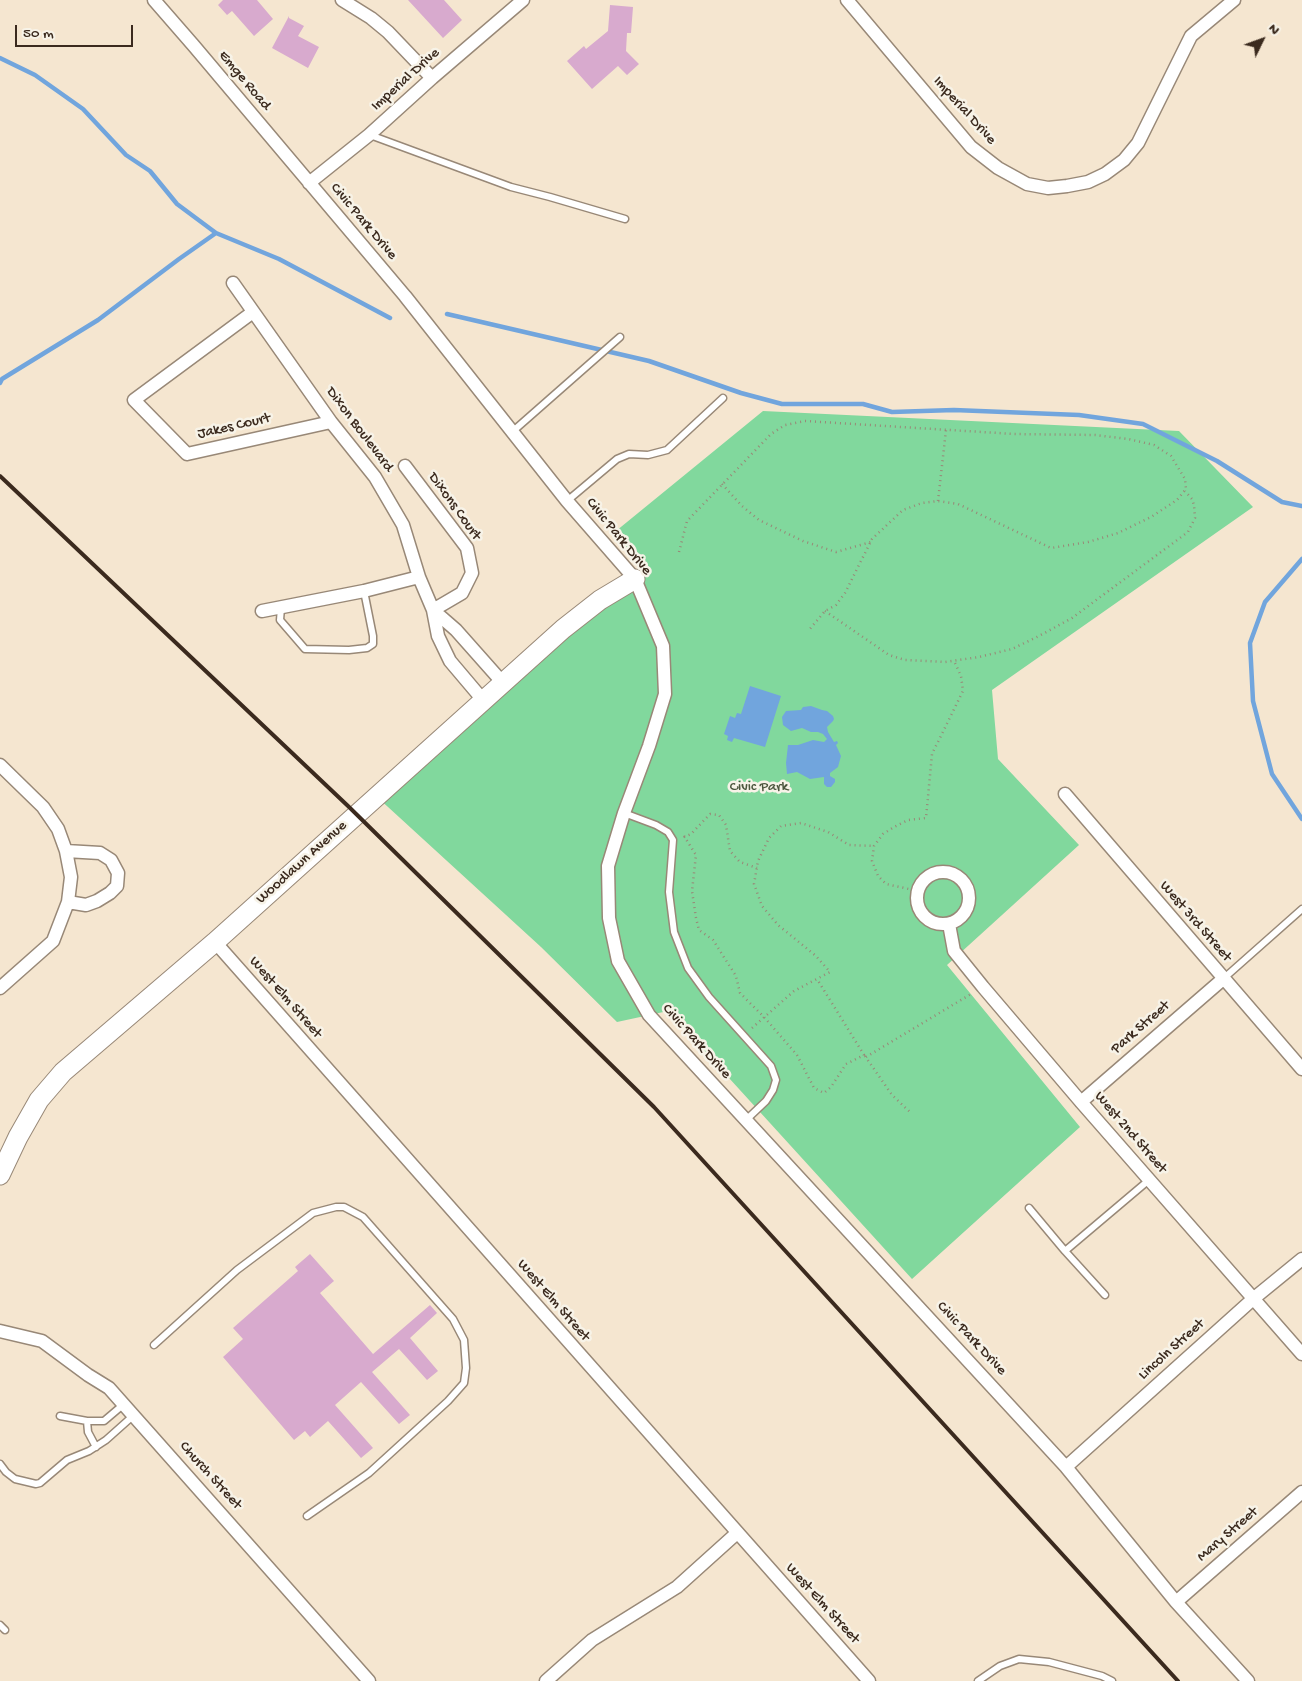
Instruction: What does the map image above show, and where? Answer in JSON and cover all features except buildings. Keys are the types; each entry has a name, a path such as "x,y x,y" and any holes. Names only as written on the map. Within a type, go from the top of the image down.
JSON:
{"street":[{"name":"Emge Road","path":"154,0 309,183"},
{"path":"342,0 388,32 432,78"},
{"name":"Imperial Drive","path":"309,183 369,135 523,0"},
{"name":"Imperial Drive","path":"847,0 971,147 998,168 1026,184 1048,188 1088,182 1105,174 1124,160 1138,143 1191,36 1234,0"},
{"name":"Civic Park Drive","path":"309,183 405,296 566,501 635,579 663,646 665,694 608,866 609,918 618,962 649,1015 1066,1467 1176,1602 1248,1681"},
{"name":"Dixon Boulevard","path":"233,283 330,422 375,477 398,517 413,552 420,577 433,610 438,636 450,661 483,700"},
{"name":"Jakes Court","path":"253,312 134,400 188,454 330,422"},
{"name":"Dixons Court","path":"405,466 467,548 472,573 462,593 433,610"},
{"path":"262,611 364,591 420,577"},
{"name":"Woodlawn Avenue","path":"0,1175 18,1137 39,1100 63,1072 214,942 562,629 600,600 635,579"},
{"name":"Dixon Boulevard","path":"433,610 456,630 503,683"},
{"path":"0,765 43,807 58,829 66,851 71,877 68,902 53,942 0,988"},
{"name":"West 3rd Street","path":"1065,794 1302,1069"},
{"path":"66,851 100,853 111,860 118,873 117,886 97,901 86,904 68,902"},
{"path":"936,872 954,874 961,879 970,893 968,909 963,916 950,924 940,925 924,917 919,909 918,891 928,876 936,872"},
{"name":"West 2nd Street","path":"950,924 954,951 983,987 1302,1354"},
{"name":"West Elm Street","path":"214,942 869,1681"},
{"name":"Park Street","path":"1081,1102 1223,979"},
{"name":"Lincoln Street","path":"1066,1467 1253,1299 1302,1260"},
{"name":"Church Street","path":"0,1331 42,1341 109,1388 368,1681"},
{"name":"Mary Street","path":"1176,1602 1302,1492"},
{"path":"546,1681 592,1640 677,1586 736,1533"}],"lane":[{"path":"369,135 511,187 625,219"},
{"path":"512,432 620,337"},
{"path":"566,501 617,459 629,454 648,455 667,450 722,398"},
{"path":"281,608 280,620 305,649 349,650 367,648 373,644 373,636 364,591"},
{"path":"624,813 656,825 668,832 673,840 669,892 674,932 688,968 709,997 771,1066 776,1080 773,1090 766,1101 746,1120"},
{"path":"1223,979 1302,909"},
{"path":"1065,1251 1149,1180"},
{"path":"154,1346 237,1270 313,1213 336,1206 344,1207 363,1217 453,1319 464,1340 466,1368 464,1382 448,1401 369,1473 308,1516"},
{"path":"1029,1208 1105,1295"},
{"path":"60,1416 87,1421 104,1421 124,1404"},
{"path":"0,1464 15,1479 36,1484 44,1481 67,1460 96,1447 134,1415"},
{"path":"87,1421 88,1432 96,1447"},
{"path":"978,1681 1000,1666 1019,1658 1049,1662 1102,1676 1112,1681"}],"path":[{"path":"679,552 688,520 722,484 771,434 785,425 805,422 1014,434 1095,435 1128,439 1154,445 1171,456 1186,479 1186,489 1178,500 1152,517 1118,533 1088,542 1051,548 958,504 938,501 922,502 903,510 871,542 845,592 836,605 825,611 809,630"},
{"path":"938,501 946,430"},
{"path":"722,484 742,506 759,520 803,541 836,552 871,542"},
{"path":"825,611 889,655 905,660 946,662 1012,649 1072,618 1188,532 1195,518 1194,505 1192,499 1184,491"},
{"path":"918,891 886,884 878,876 872,861 874,846 883,834 894,827 908,820 926,818 932,754 963,690 961,676 954,661"},
{"path":"673,840 691,834 710,814 719,815 726,825 730,851 740,862 757,868"},
{"path":"743,1035 794,992 830,972 816,956 778,925 762,906 754,884 758,861 769,838 781,826 801,823 828,832 849,845 874,846"},
{"path":"684,836 696,855 692,891 699,930 713,940 736,976 740,993 797,1055 814,1088 824,1092 831,1087 846,1064 865,1056 983,987"},
{"path":"817,979 892,1095 911,1113"}],"green space":[{"name":"Civic Park","path":"763,411 1179,431 1253,507 992,690 998,759 1079,845 947,965 1080,1127 912,1279 668,1011 617,1022 541,947 376,796 600,600 644,573 616,531"}],"water":[{"path":"750,686 781,696 765,747 734,738 732,742 727,740 728,736 724,734 730,716 735,718 737,713 741,714"},
{"path":"811,706 827,711 834,719 827,727 834,742 837,741 838,743 836,745 841,756 838,767 830,773 830,776 835,779 831,787 827,787 824,784 824,777 810,779 797,772 787,774 788,745 798,745 813,740 824,742 827,739 818,732 811,732 802,728 791,731 783,725 782,717 786,711 801,710 803,707"}],"waterway":[{"path":"0,58 35,75 83,109 126,155 150,171 177,204 216,233 279,259 390,318"},
{"path":"0,383 2,379 98,320 216,233"},
{"path":"447,314 649,361 741,393 782,404 863,404 892,412 954,410 1079,415 1143,424 1217,461 1282,502 1302,506"},
{"path":"1302,559 1265,602 1250,643 1253,701 1272,774 1302,819"}],"railway":[{"path":"0,476 348,806 654,1107 1178,1681"}]}
